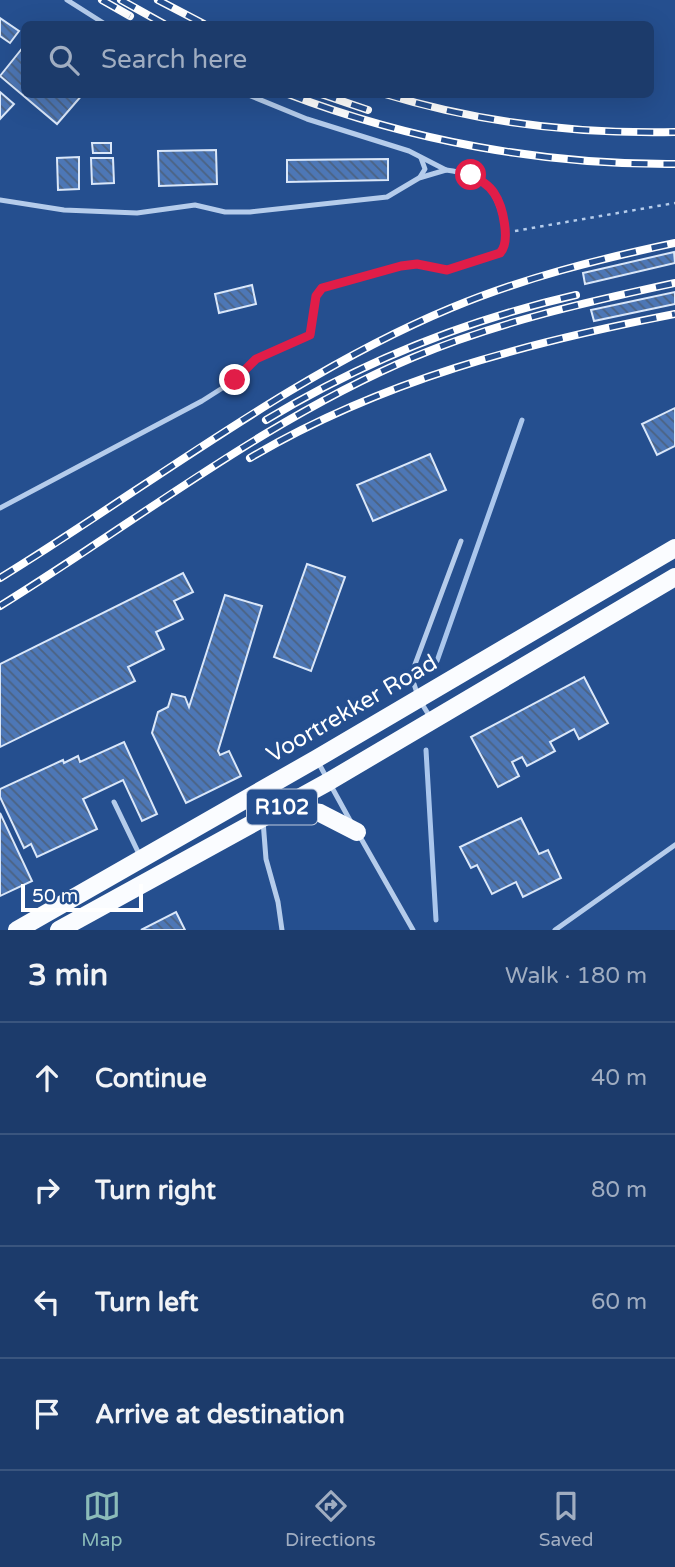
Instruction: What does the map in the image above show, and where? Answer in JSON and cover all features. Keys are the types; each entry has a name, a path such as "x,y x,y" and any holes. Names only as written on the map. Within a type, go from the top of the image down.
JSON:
{"main road":[{"name":"Voortrekker Road","path":"16,930 316,759 675,548"},
{"name":"R102","path":"59,930 328,782 675,577"},
{"path":"283,807 320,813 357,832"},
{"path":"142,859 152,879"}],"lane":[{"path":"67,0 100,21"},
{"path":"0,508 202,401 235,380 256,359 306,338 311,331 316,296 322,288 410,265 453,268 500,253 505,247 505,233 497,199 489,187 471,175 446,170 416,153 307,119 256,98"},
{"path":"416,153 424,163 419,178"},
{"path":"0,200 64,210 137,212 195,205 225,212 250,212 387,197 419,178 446,170"},
{"path":"432,720 419,699 411,675 415,658 461,541"},
{"path":"316,759 413,930"},
{"path":"114,802 142,859"},
{"path":"263,818 265,859 278,902 282,930"},
{"path":"555,930 675,845"}],"path":[{"path":"505,233 675,203"}],"building":[{"path":"0,18 19,31 10,43 0,36"},
{"path":"21,50 21,94 0,76"},
{"path":"0,92 14,104 0,119"},
{"path":"26,98 80,98 57,124"},
{"path":"92,143 111,143 111,153 93,153"},
{"path":"216,150 217,184 159,186 158,151"},
{"path":"79,157 79,189 58,190 57,158"},
{"path":"91,158 113,158 114,183 92,184"},
{"path":"388,159 388,180 287,182 287,160"},
{"path":"674,252 675,263 585,284 583,273"},
{"path":"252,285 256,304 219,313 215,294"},
{"path":"675,292 675,304 594,321 591,310"},
{"path":"675,408 675,446 657,455 642,424"},
{"path":"430,454 446,490 373,521 357,485"},
{"path":"307,564 345,577 311,671 274,657"},
{"path":"183,573 193,592 174,601 183,619 156,632 164,649 128,667 135,681 0,747 0,664"},
{"path":"225,595 262,606 218,751 220,755 229,751 241,776 186,803 152,733 158,712 168,707 172,694 185,697 189,707"},
{"path":"584,677 608,723 579,739 574,729 550,742 555,751 527,766 522,757 512,762 519,776 498,787 471,737"},
{"path":"124,742 157,814 142,821 123,780 83,799 97,829 37,857 31,844 24,848 0,797 0,789 63,760 64,763 78,756 80,762"},
{"path":"0,813 32,881 0,896"},
{"path":"521,818 539,854 548,850 561,878 523,897 516,882 492,894 477,865 471,868 460,847"},
{"path":"176,912 185,930 141,930"}],"waterway":[{"path":"437,661 522,420"},
{"path":"426,750 436,920"}],"railway":[{"path":"102,0 130,16"},
{"path":"121,0 159,21"},
{"path":"158,0 198,21"},
{"path":"299,98 382,125 478,147 577,160 675,164"},
{"path":"333,98 368,110"},
{"path":"399,98 528,125 601,131 675,132"},
{"path":"0,578 221,434 335,365 392,335 451,308 533,278 675,243"},
{"path":"0,606 202,473 306,410 359,382 414,357 478,333 675,283"},
{"path":"266,420 339,380 416,345 495,317 576,295"},
{"path":"250,458 351,407 456,368 564,338 675,314"}],"route":[{"path":"235,380 256,359 310,335 316,296 322,288 401,266 417,264 447,270 503,251 505,241 495,194 471,175"}]}
